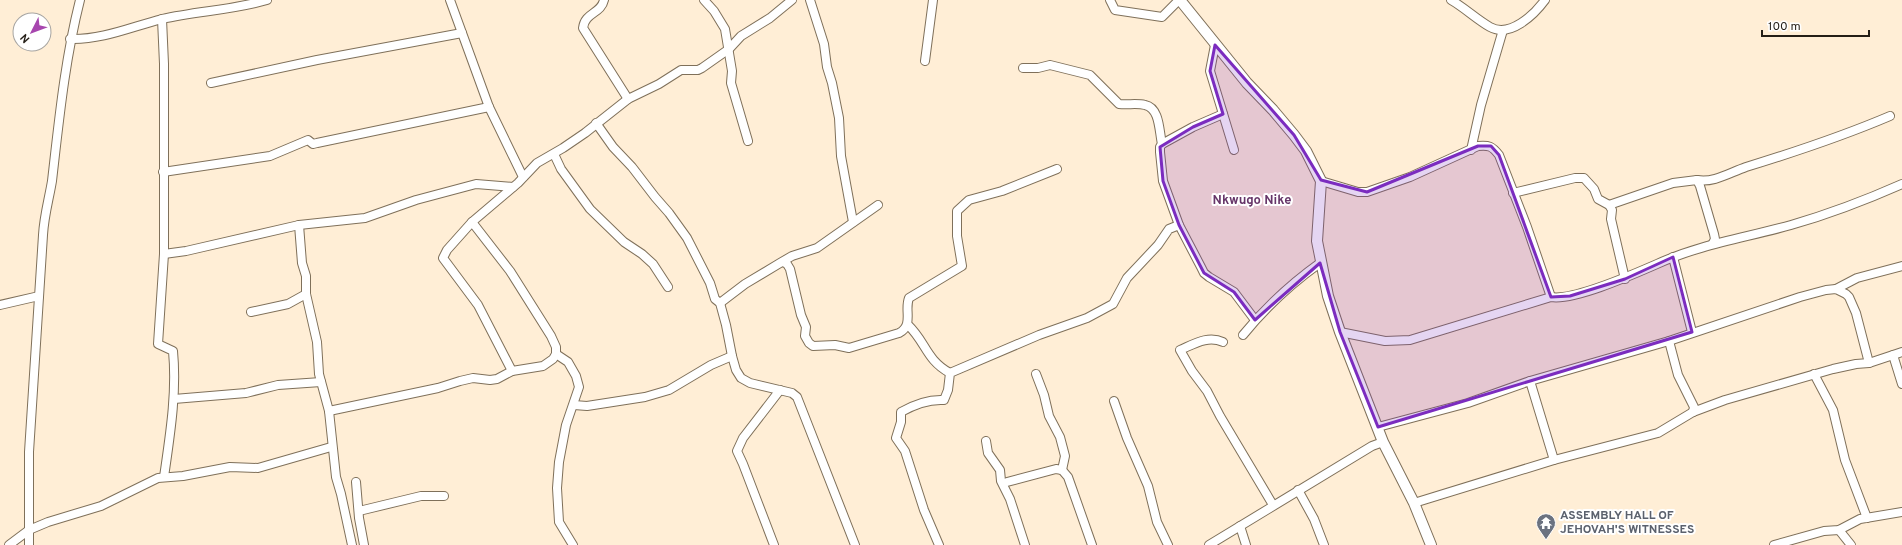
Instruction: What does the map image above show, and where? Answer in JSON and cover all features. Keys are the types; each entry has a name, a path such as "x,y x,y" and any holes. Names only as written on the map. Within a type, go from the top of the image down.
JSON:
{"street":[{"path":"29,545 29,452 45,212 51,184 70,39 80,0"},
{"path":"70,39 94,38 162,19 202,11 242,6 267,0"},
{"path":"450,0 489,107 523,176"},
{"path":"604,0 598,10 588,16 584,21 583,28 628,99"},
{"path":"704,0 714,11 725,29 732,71 731,83 748,141"},
{"path":"512,371 478,304 443,258 447,250 472,222 513,187 538,163 554,154 628,99 659,84 681,70 699,69 729,49 741,36 776,14 792,0"},
{"path":"810,0 824,44 827,66 839,118 841,156 844,168 847,197 853,222"},
{"path":"924,61 933,0"},
{"path":"1110,0 1115,10 1162,16 1180,0 1246,83 1273,110 1306,151 1321,181 1317,241 1320,263 1328,296 1340,332 1383,442 1414,503 1431,545"},
{"path":"1451,0 1464,7 1490,27 1503,30 1517,25 1530,17 1545,0"},
{"path":"162,19 164,64 164,254 158,344 173,351 175,372 174,399 164,477"},
{"path":"1471,150 1481,105 1503,30"},
{"path":"211,83 317,60 462,33"},
{"path":"1215,45 1210,71 1234,150"},
{"path":"1023,68 1038,68 1050,65 1090,75 1119,104 1146,104 1154,109 1158,119 1158,130 1162,144 1160,147 1160,152 1164,181 1179,224 1204,273 1234,292 1255,320"},
{"path":"163,172 270,156 308,140 313,144 317,144 489,107"},
{"path":"1162,144 1192,126 1223,114"},
{"path":"1609,205 1673,183 1697,180 1707,182 1744,168 1823,143 1890,116"},
{"path":"596,123 613,147 632,167 655,197 678,223 706,275 715,299 720,303 736,370 744,381 792,393 800,402 804,417 855,545"},
{"path":"1321,181 1358,192 1367,192 1487,145 1494,149 1499,155 1513,193 1528,227 1551,297"},
{"path":"554,154 561,169 590,209 624,242 642,254 653,264 668,287"},
{"path":"783,262 787,264 790,269 801,315 806,327 805,336 809,343 813,346 835,345 849,348 899,333 905,330 908,325 906,304 909,298 962,266 957,236 957,211 969,200 1002,191 1057,169"},
{"path":"1513,193 1581,177 1587,180 1598,199 1609,205 1612,210 1612,219 1625,279"},
{"path":"1697,180 1714,231 1715,239 1713,243"},
{"path":"164,254 186,251 299,225 365,218 416,200 476,184 513,187"},
{"path":"1340,332 1385,341 1410,340 1551,297 1558,298 1570,296 1625,279 1673,257 1713,243 1791,225 1873,197 1902,184"},
{"path":"720,303 745,284 792,256 817,248 878,206"},
{"path":"328,411 438,388 473,378 490,380 497,379 512,371 543,366 556,354 556,347 551,336 510,271 472,222"},
{"path":"950,373 1039,335 1087,318 1113,304 1127,278 1145,259 1169,229 1179,224"},
{"path":"299,225 302,263 306,276 306,294 317,342 321,382 328,411 331,447 336,477 352,545"},
{"path":"1673,257 1692,332"},
{"path":"1243,335 1255,320 1305,274 1320,263"},
{"path":"1378,427 1468,403 1530,381 1669,340 1800,297 1836,289 1857,278 1902,266"},
{"path":"1836,289 1846,294 1853,304 1869,363"},
{"path":"251,312 288,304 306,294"},
{"path":"0,306 39,296"},
{"path":"908,325 917,334 923,346 939,367 950,373"},
{"path":"1222,342 1216,339 1202,340 1180,350 1192,371 1207,391 1256,479 1273,505"},
{"path":"1669,340 1678,375 1694,407 1693,412"},
{"path":"1414,503 1554,460 1658,433 1693,412 1725,400 1814,374 1856,364 1869,363 1902,352"},
{"path":"556,354 568,362 576,376 579,387 566,425 561,448 557,488 559,522 573,545"},
{"path":"1893,355 1902,384"},
{"path":"574,405 587,406 646,397 670,390 711,365 732,356"},
{"path":"939,545 924,510 905,450 896,438 901,422 901,412 915,404 944,400 948,390 950,373"},
{"path":"1036,374 1044,395 1049,416 1060,437 1065,456 1062,470"},
{"path":"1814,374 1833,410 1845,460 1867,518"},
{"path":"1530,381 1554,460"},
{"path":"174,399 246,393 278,385 321,382"},
{"path":"774,545 737,451 743,438 780,390"},
{"path":"1114,400 1127,438 1148,486 1157,522 1168,545"},
{"path":"986,441 988,453 1000,470 1000,481 1010,499 1025,545"},
{"path":"1209,545 1372,446 1383,442"},
{"path":"9,545 29,530 48,522 98,507 158,478 183,476 230,467 258,468 331,447"},
{"path":"1007,482 1056,469 1062,470 1068,477 1092,545"},
{"path":"356,482 358,511 364,545"},
{"path":"1298,490 1314,519 1324,545"},
{"path":"358,511 421,496 444,496"},
{"path":"1774,545 1824,531 1838,530 1867,518 1902,512"},
{"path":"1240,526 1246,545"},
{"path":"1838,530 1851,545"}],"highlighted area":[{"path":"1215,45 1294,135 1321,180 1367,192 1478,146 1491,146 1499,155 1551,297 1570,296 1625,279 1673,257 1692,332 1378,427 1340,332 1320,263 1255,320 1234,292 1204,273 1179,225 1163,181 1160,147 1193,127 1223,114 1210,71"}],"place":[{"name":"ASSEMBLY HALL OF JEHOVAH'S WITNESSES","path":"1546,540"}],"district":[{"name":"Nkwugo Nike","path":"1252,201"}]}
